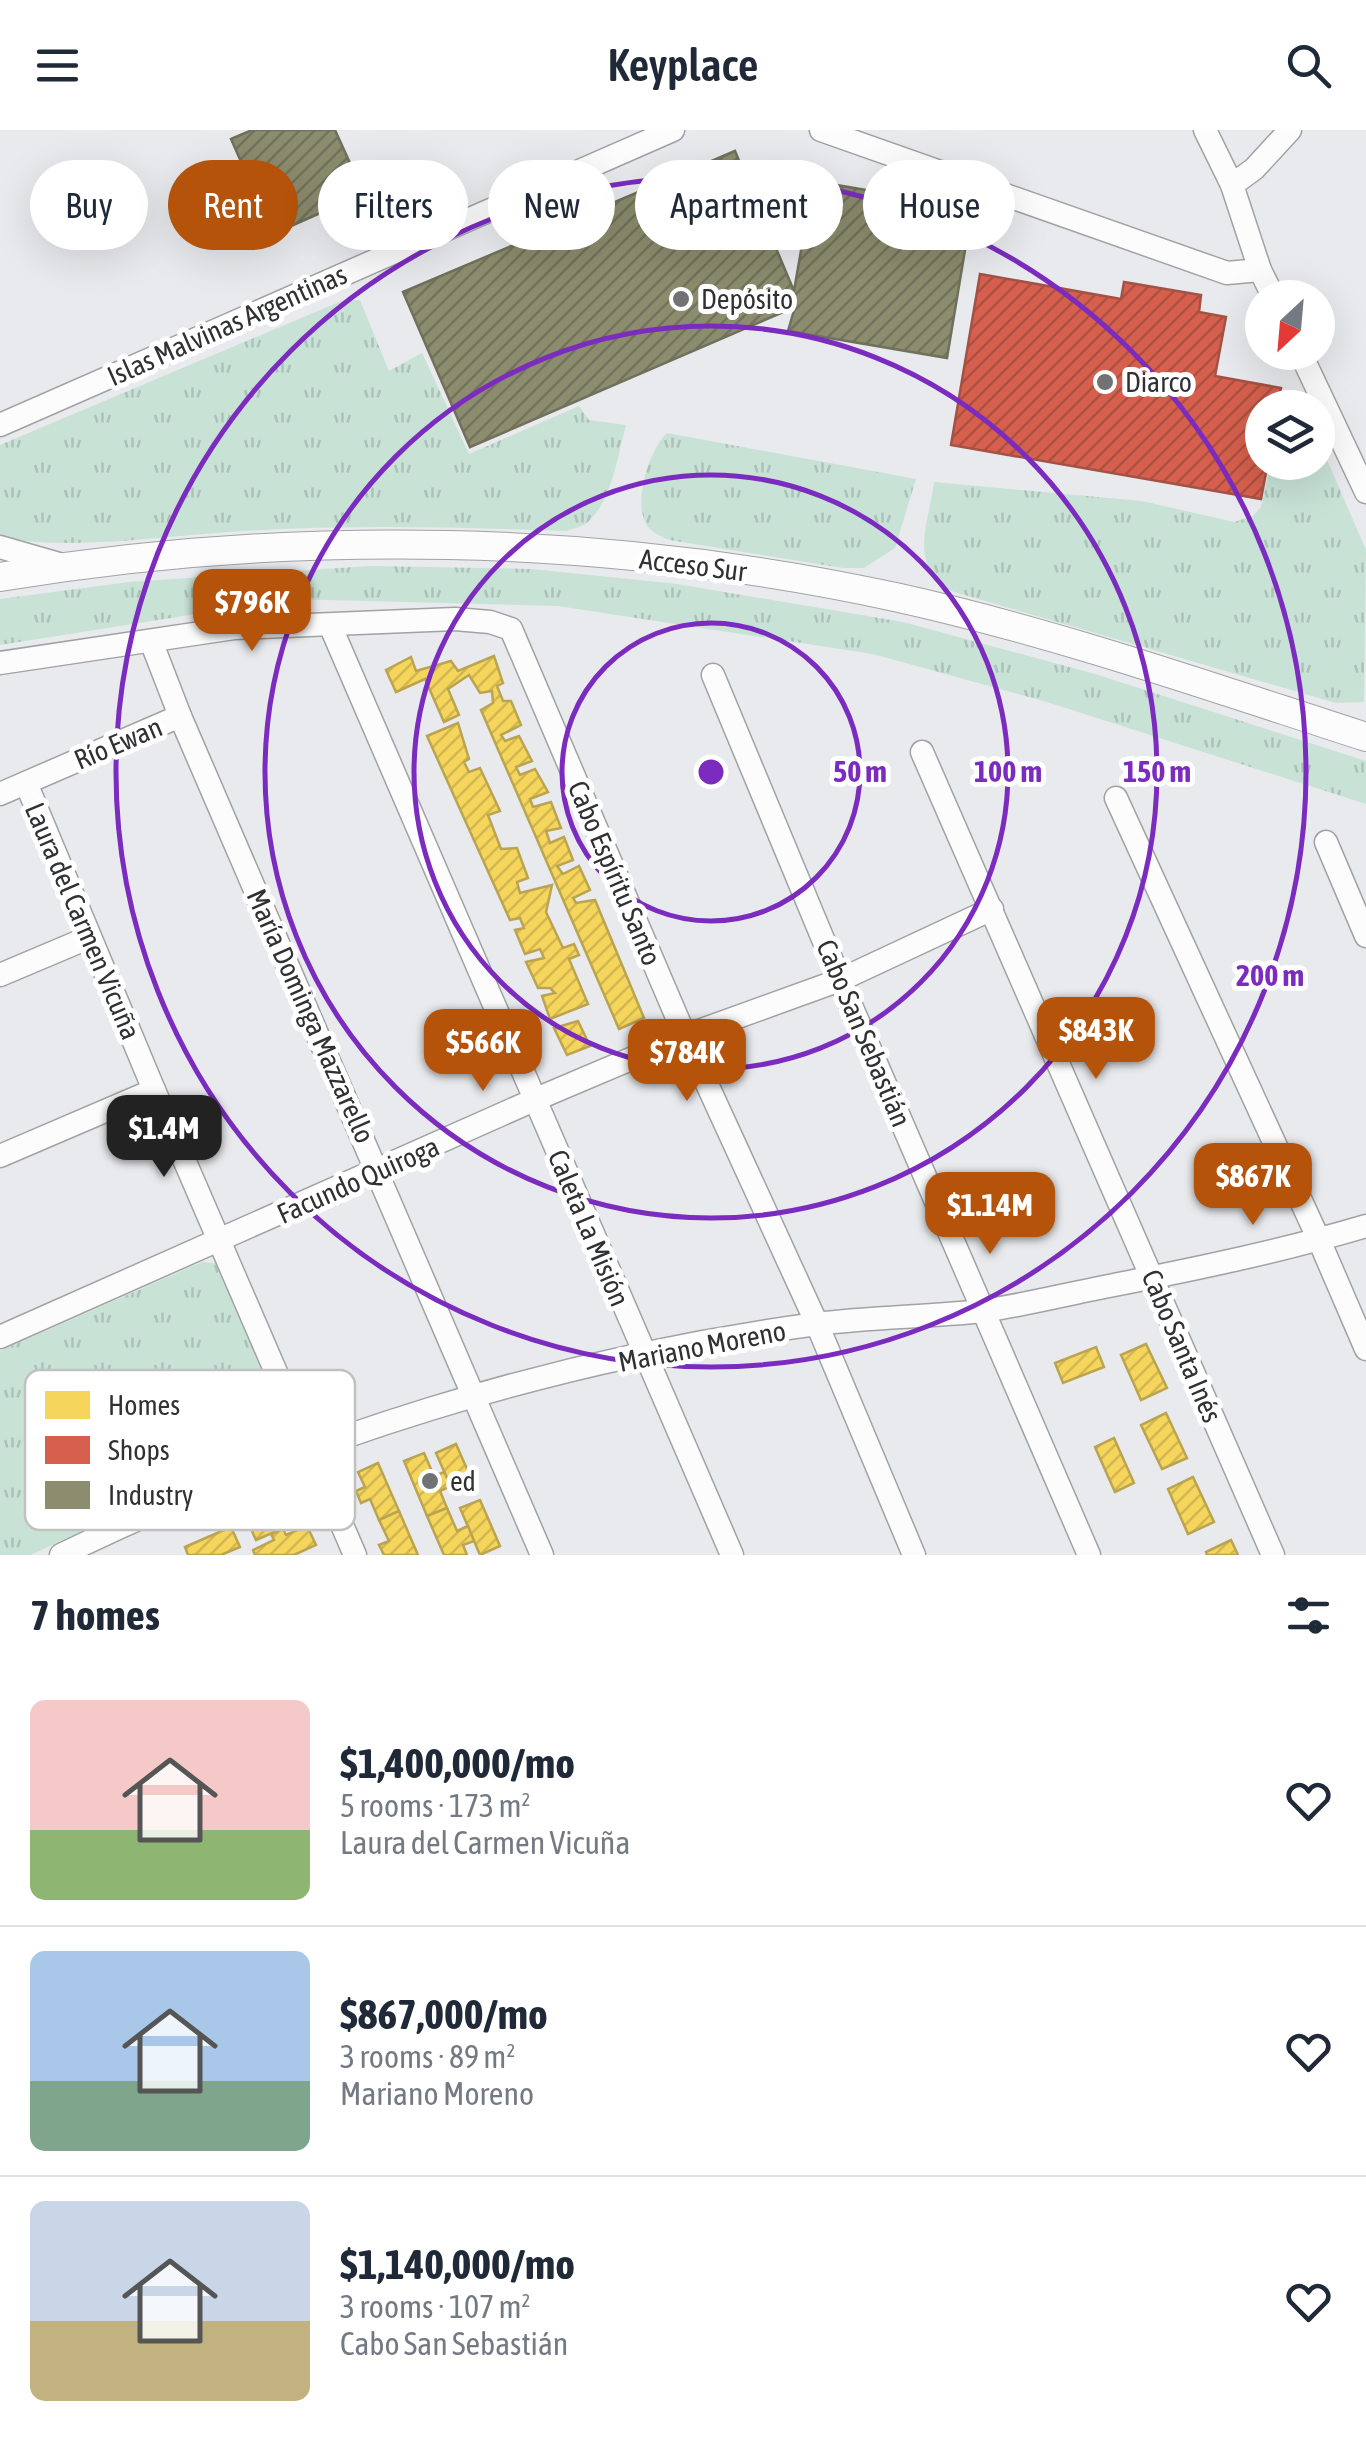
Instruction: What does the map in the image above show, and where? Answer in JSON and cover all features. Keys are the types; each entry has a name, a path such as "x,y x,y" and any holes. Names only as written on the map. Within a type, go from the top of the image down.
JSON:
{"main road":[{"name":"Acceso Sur","path":"0,577 66,566 210,552 402,546 595,554 734,569 919,603 1359,727"}],"street":[{"name":"Islas Malvinas Argentinas","path":"0,425 673,130"},
{"path":"821,130 1227,273 1260,270"},
{"path":"1205,130 1232,185 1265,280"},
{"path":"1232,185 1290,130"},
{"path":"1308,370 1366,492"},
{"path":"0,547 66,566"},
{"name":"Cabo Espíritu Santo","path":"330,625 455,619 490,622 510,629 684,1036 816,1324 914,1555"},
{"path":"0,663 234,628 330,625"},
{"name":"Caleta La Misión","path":"330,625 732,1555"},
{"name":"María Dominga Mazzarello","path":"151,642 542,1555"},
{"name":"Cabo San Sebastián","path":"713,675 1088,1555"},
{"name":"Río Ewan","path":"0,794 180,716"},
{"name":"Cabo Santa Inés","path":"922,752 1273,1555"},
{"name":"Laura del Carmen Vicuña","path":"26,783 277,1370"},
{"path":"1116,798 1320,1240 1366,1349"},
{"path":"1326,842 1366,936"},
{"name":"Facundo Quiroga","path":"0,1338 534,1100 684,1036 840,980 992,909"},
{"path":"0,974 90,937"},
{"path":"0,1156 154,1090"},
{"name":"Mariano Moreno","path":"355,1435 473,1395 644,1354 816,1324 984,1310 1152,1277 1366,1226"},
{"name":"Mariano Moreno","path":"61,1555 113,1530"},
{"name":"Laura del Carmen Vicuña","path":"345,1530 355,1555"}],"green space":[{"path":"344,300 360,300 389,371 422,353 469,454 579,406 589,420 626,425 613,476 596,513 586,524 566,531 355,527 86,543 0,538 0,445"},
{"path":"667,433 916,479 895,548 864,568 843,568 661,536 646,523 641,498 650,461"},
{"path":"1335,478 1366,550 1364,702 1336,703 951,591 937,581 925,556 934,482 1142,501 1234,522 1253,516 1261,507 1267,480"},
{"path":"370,566 532,569 677,584 903,622 1095,674 1366,761 1366,804 1047,702 873,654 558,606 290,599 0,645 0,599 129,582"},
{"path":"202,1262 215,1263 220,1268 264,1370 25,1370 25,1530 84,1530 31,1555 0,1555 0,1351"}],"building: Homes":[{"path":"494,656 503,683 497,686 503,701 511,701 521,725 501,735 505,741 519,736 532,761 516,767 520,775 535,769 548,792 530,799 533,807 551,802 561,828 546,831 550,843 564,837 573,860 557,866 563,874 579,866 590,890 573,898 576,903 595,900 644,1018 619,1029 481,710 493,703 492,691 480,693 469,675 448,689 459,715 444,722 425,679 396,692 386,670 411,657 416,671 451,661 458,671"},
{"path":"458,723 469,759 464,762 469,772 480,768 500,811 488,815 501,849 517,848 528,878 517,882 520,893 552,885 546,912 563,948 574,944 579,955 569,959 588,1004 550,1019 542,996 555,993 550,988 538,988 526,962 544,958 540,949 525,954 515,930 524,928 520,918 510,920 427,736"},
{"path":"578,1021 590,1046 567,1055 554,1028"},
{"path":"1146,1344 1167,1388 1141,1400 1121,1355"},
{"path":"1096,1347 1104,1367 1063,1383 1055,1363"},
{"path":"1166,1413 1187,1458 1162,1469 1141,1425"},
{"path":"1114,1438 1134,1483 1115,1492 1095,1447"},
{"name":"ed","path":"456,1444 474,1485 454,1494 436,1453"},
{"name":"ed","path":"424,1453 434,1476 444,1472 451,1486 440,1491 447,1508 427,1516 404,1461"},
{"name":"ed","path":"378,1463 399,1511 379,1520 370,1499 361,1503 356,1491 365,1487 358,1472"},
{"path":"1193,1477 1214,1522 1188,1534 1168,1489"},
{"name":"ed","path":"480,1500 500,1546 480,1555 460,1508"},
{"name":"ed","path":"447,1508 457,1531 468,1526 474,1541 463,1545 467,1555 444,1555 427,1516"},
{"name":"ed","path":"399,1511 418,1555 384,1555 379,1545 389,1541 379,1520"},
{"path":"232,1530 240,1547 221,1555 188,1555 185,1547"},
{"path":"252,1530 279,1530 256,1540"},
{"path":"284,1530 286,1535 309,1530 316,1545 294,1555 255,1555 253,1550 274,1540 271,1534"},
{"path":"1231,1540 1238,1555 1207,1555 1206,1552"}],"building: Shops":[{"name":"Diarco","path":"980,274 1121,299 1124,282 1201,295 1199,312 1226,317 1215,376 1281,388 1245,390 1245,480 1265,480 1261,499 951,445"}],"building: Industry":[{"path":"252,130 335,130 349,160 318,160 318,214 298,223 298,160 240,160 231,139"},
{"name":"Depósito","path":"735,151 739,160 714,160"},
{"name":"Depósito","path":"843,186 863,189 863,250 965,250 947,358 788,331 795,307 470,447 403,292 502,250 615,250 615,202 635,193 635,250 777,250 794,291 801,250 843,250"}],"place":[{"name":"Depósito","path":"681,299"},
{"name":"Diarco","path":"1105,382"},
{"name":"ed","path":"430,1481"}]}
